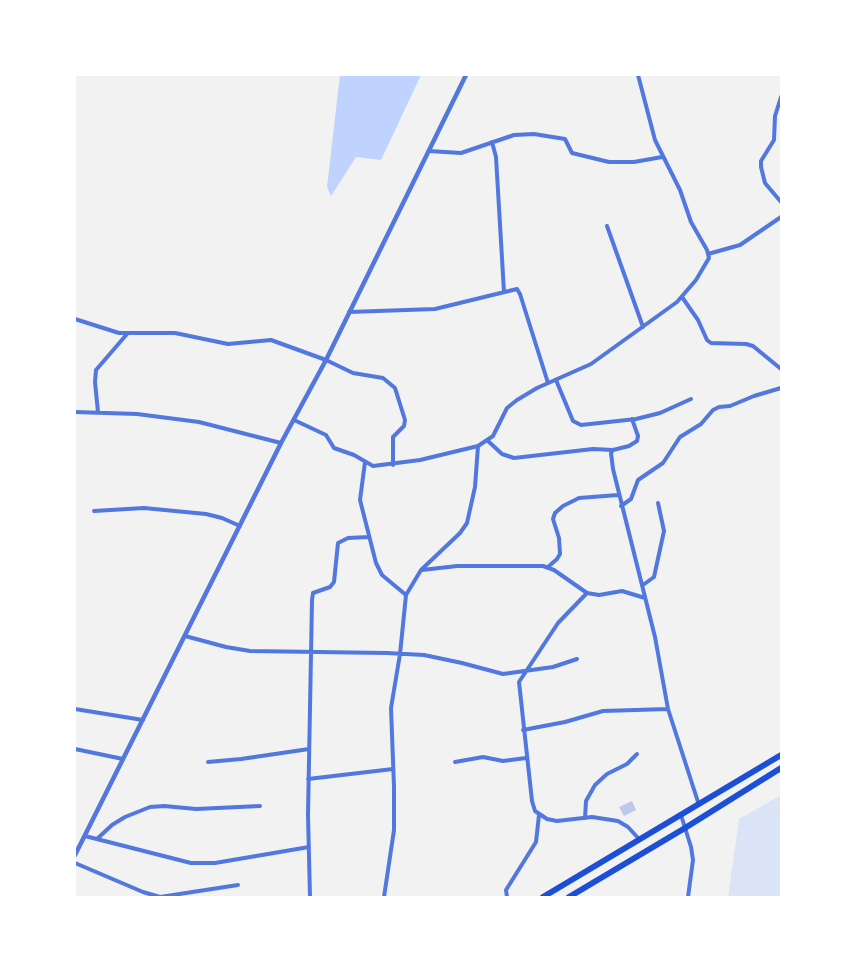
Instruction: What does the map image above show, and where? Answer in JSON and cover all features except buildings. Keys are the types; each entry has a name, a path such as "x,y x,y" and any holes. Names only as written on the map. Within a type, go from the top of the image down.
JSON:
{"main road":[{"path":"543,897 781,755"},
{"path":"569,897 781,768"}],"street":[{"path":"75,855 293,419 326,360 466,75"},
{"path":"293,419 326,435 334,448 354,455 373,466 393,465 478,446 493,436 511,404 548,383 591,364 661,315 682,297 708,261 708,254 691,222 680,190 662,157 646,112 638,75"},
{"path":"781,97 775,116 774,140 761,161 765,183 781,202"},
{"path":"429,151 461,153 514,135 534,134 566,140 572,153 601,161 626,163 662,157"},
{"path":"492,142 496,158 504,292"},
{"path":"708,254 740,245 781,217"},
{"path":"607,226 643,327"},
{"path":"349,312 435,309 514,289 519,291 548,383"},
{"path":"682,297 711,343 753,346 781,369"},
{"path":"75,319 110,331 128,334 175,333 228,344 271,340 326,360 353,373 383,378 395,388 405,420 404,426 393,437 393,465"},
{"path":"98,412 94,382 96,370 128,334"},
{"path":"556,380 569,412 578,424 632,419 660,412 691,399"},
{"path":"621,506 631,499 638,480 663,463 680,437 701,424 713,410 781,388"},
{"path":"75,412 137,414 199,422 281,443"},
{"path":"488,441 502,454 514,458 593,449 613,450 629,446 637,441 638,436 632,419"},
{"path":"384,897 394,830 391,708 400,654 406,595 421,570 460,533 467,523 473,501 478,446"},
{"path":"613,450 612,461 618,495 643,585 668,709 699,804"},
{"path":"365,462 360,500 378,568 382,575 406,595"},
{"path":"548,567 560,554 559,538 553,519 555,513 568,502 579,498 618,495"},
{"path":"643,585 654,577 664,531 658,503"},
{"path":"94,511 144,508 215,516 240,526"},
{"path":"310,897 308,779 312,600 314,593 330,587 334,582 338,543 348,538 369,537"},
{"path":"421,570 457,566 548,567 587,593 599,595 622,591 646,598"},
{"path":"587,593 558,623 527,672 521,677 518,687 532,801 539,815 557,821 585,818 623,823 639,840"},
{"path":"185,636 238,650 400,654 443,658 496,674 527,672 562,665 577,659"},
{"path":"75,709 144,720"},
{"path":"523,730 565,722 603,711 668,709"},
{"path":"75,749 124,759"},
{"path":"208,762 309,749"},
{"path":"585,818 586,801 598,781 627,764 637,753"},
{"path":"455,762 483,757 503,761 526,758"},
{"path":"308,779 393,769"},
{"path":"98,838 112,825 134,812 150,807 196,809 260,806"},
{"path":"507,897 506,890 536,842 539,815"},
{"path":"681,815 693,861 688,897"},
{"path":"85,836 191,863 215,863 309,847"},
{"path":"75,863 142,892 160,897 238,885"}],"shaded area":[{"path":"781,795 781,897 728,897 739,819"}],"water":[{"path":"340,75 421,75 381,160 356,157 331,196 327,187"}]}
